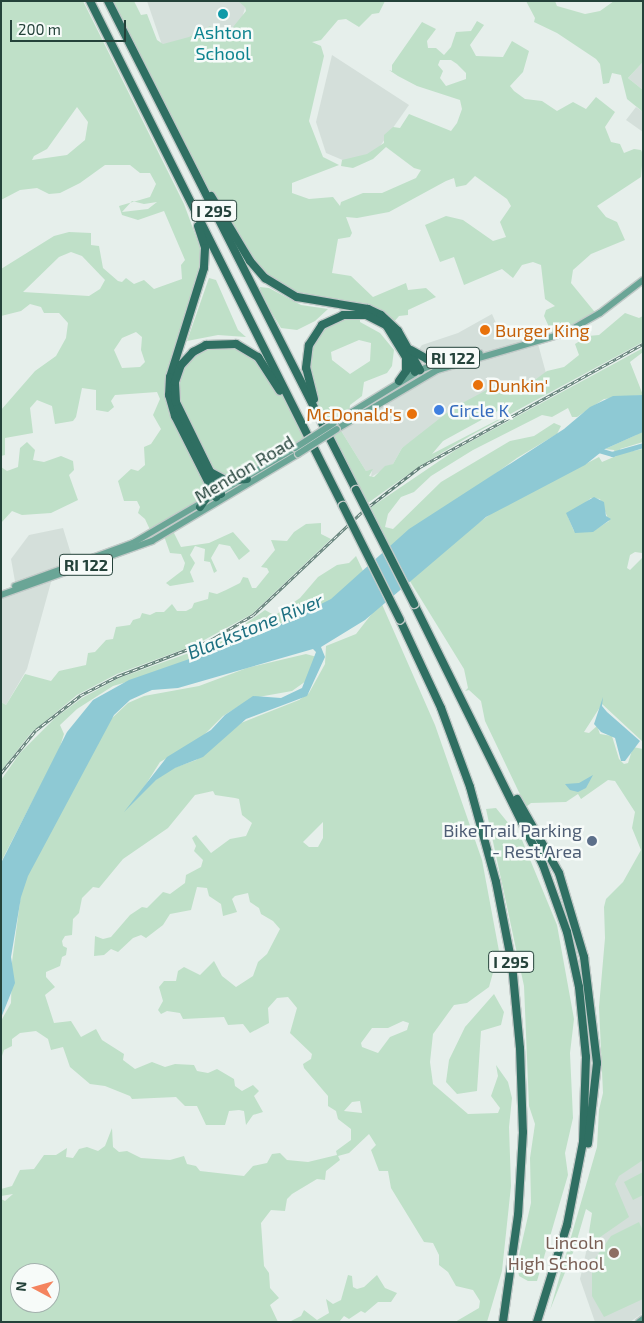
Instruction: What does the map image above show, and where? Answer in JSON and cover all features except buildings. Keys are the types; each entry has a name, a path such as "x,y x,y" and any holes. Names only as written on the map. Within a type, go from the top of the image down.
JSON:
{"highway":[{"name":"I 295","path":"90,1 400,620 444,715 470,787 496,882 512,964 520,1048 523,1132 518,1216 503,1322"},
{"name":"I 295","path":"108,1 482,739 557,869 574,916 588,975 595,1028 597,1079 583,1171 537,1322"},
{"path":"190,164 250,261 269,282 300,298 377,313 393,324 406,343 419,373"},
{"path":"186,191 202,237 205,264 170,377 169,395 173,412 207,482 219,499"},
{"path":"320,420 309,384 306,356 312,338 325,323 346,314 370,316 389,328 405,355 419,373"},
{"path":"219,499 206,464 178,410 174,390 183,362 206,345 231,343 255,355 305,431"},
{"path":"406,343 425,358 454,357"},
{"path":"399,381 407,369 405,355"},
{"path":"206,464 224,481 247,479"},
{"path":"200,506 208,495 207,482"}],"main road":[{"name":"Mendon Road","path":"335,426 399,381 454,357 536,344 565,333 600,313 643,280"},
{"name":"Mendon Road","path":"1,595 146,544 419,373 493,352"},
{"name":"Mendon Road","path":"1,591 134,543 200,506 219,499 247,479 297,451"},
{"path":"639,1322 643,1319"}],"shaded area":[{"path":"147,1 247,1 239,28 162,45"},
{"path":"332,55 409,105 378,149 352,164 326,153 316,122"},
{"path":"643,62 643,90 628,78"},
{"path":"636,107 643,112 643,132 626,120"},
{"path":"492,314 496,323 511,328 521,336 524,347 538,344 546,373 536,379 497,385 402,448 393,464 371,477 372,470 366,471 340,429 331,434 327,430 379,395 445,361 416,353 422,345 458,333"},
{"path":"63,528 75,567 53,575 27,669 6,705 1,702 1,592 16,587 11,559 29,535"},
{"name":"Lincoln High School","path":"643,1147 643,1313 630,1322 595,1322 580,1279 592,1226 615,1177"}],"green space":[{"path":"1,1 83,1 184,204 198,242 205,246 170,380 210,489 204,504 152,534 145,519 138,513 140,507 137,501 124,501 118,481 131,469 138,471 145,465 144,447 151,444 161,429 153,415 160,399 157,392 115,395 111,401 114,407 108,412 96,410 96,390 82,388 76,417 73,421 55,424 52,406 37,400 30,408 33,433 5,438 5,455 1,456 1,410 35,371 56,356 66,338 68,323 59,313 44,313 41,307 30,304 21,311 1,316 1,269 54,236 69,232 91,233 91,245 99,246 103,268 118,281 122,282 126,278 134,284 144,280 154,289 182,279 181,265 185,260 164,211 138,220 122,215 119,206 130,203 122,212 148,209 157,202 144,204 134,202 150,197 156,184 150,173 140,173 130,165 105,165 80,183 60,193 49,194 37,188 20,190 1,200","holes":["77,107 88,122 85,140 67,155 32,160 34,156 47,149","71,252 82,256 105,280 100,289 89,296 23,292 59,257","136,332 142,337 141,350 145,362 140,367 122,368 114,350 122,338"]},
{"path":"109,1 134,1 141,15 147,14 157,40 163,44 189,37 210,26 222,35 229,32 246,11 245,7 238,1 385,1 379,13 372,14 359,27 346,19 338,20 321,40 312,42 321,46 324,56 309,121 323,157 339,165 292,183 292,193 309,199 333,197 340,206 341,202 363,193 382,193 416,178 421,170 414,168 386,147 373,159 353,168 341,166 342,160 367,154 384,143 384,135 393,127 400,128 409,114 451,131 457,123 462,109 460,100 417,86 389,70 392,71 392,65 422,22 436,29 427,41 428,48 436,48 444,55 451,47 456,32 471,31 477,21 484,25 470,45 476,56 503,57 512,41 529,51 523,72 510,86 514,91 525,99 542,101 557,111 573,102 586,109 596,97 615,112 605,127 611,142 620,144 624,153 634,149 641,150 643,154 641,177 597,206 606,217 617,222 625,240 591,254 573,270 571,283 598,316 554,338 544,316 546,310 555,306 545,299 541,265 533,262 522,265 513,278 502,269 464,285 454,257 440,262 425,225 446,216 463,220 493,241 506,237 500,222 511,206 507,199 475,176 466,185 456,187 454,178 446,181 389,212 357,218 346,217 352,233 350,237 338,239 332,273 351,276 373,297 406,283 408,290 426,288 436,297 408,310 408,315 399,316 393,323 380,314 301,298 262,274 217,205","holes":["440,60 451,60 466,73 466,79 446,86 440,78 443,71 438,65"]},
{"path":"526,1 555,1 557,6 585,14 600,11 614,1 643,1 643,62 628,78 643,90 643,112 627,99 621,75 612,73 609,83 603,84 600,64 596,59 557,33 534,22 535,18"},
{"path":"209,278 216,280 238,330 246,337 218,335 187,341"},
{"path":"260,287 269,288 301,305 328,309 315,321 297,330 281,328 261,295"},
{"path":"625,313 639,318 643,316 643,342 470,436 420,466 365,505 331,434 340,429 366,471 373,469 369,476 374,477 385,466 393,464 402,448 453,408 496,385 536,379 547,371 564,367 579,355 575,344 588,336 599,335","holes":["505,407 509,409 505,416 432,454 443,441"]},
{"path":"360,314 360,322 380,333 394,350 392,366 387,373 364,382 362,396 350,405 349,414 327,429 317,411 309,380 309,346 327,323","holes":["359,340 371,343 370,361 350,374 332,360 331,352"]},
{"path":"206,345 247,349 271,375 307,440 245,481 217,477 180,411 176,388 187,357"},
{"path":"643,348 643,352 630,362 643,395 604,399 577,417 572,417 568,408 552,417 542,415 473,450 431,476 414,492 401,497 388,514 385,527 393,529 441,482 510,441 534,436 554,423 561,426 557,434 517,458 389,551 367,510 457,449"},
{"path":"643,426 643,442 620,449 622,453 643,449 643,742 602,704 584,732 589,733 597,726 600,734 612,736 619,759 624,764 628,763 633,747 643,749 643,1160 619,1176 615,1184 629,1217 593,1242 589,1232 592,1213 586,1209 574,1250 550,1310 597,1147 599,1110 603,1093 599,1007 605,938 604,907 606,899 623,882 641,850 632,828 635,812 615,781 608,780 581,799 578,794 566,802 531,803 526,807 485,721 481,701 469,690 465,691 468,688 464,669 408,578 427,560 499,508 599,457 602,462 616,456 614,450 605,449 636,435","holes":["591,498 600,499 609,521 593,531 574,531 568,517","635,552 642,553 642,558 630,570 627,568 630,555"]},
{"path":"27,442 35,450 33,460 44,462 61,456 73,461 74,470 69,475 78,500 51,513 22,515 12,511 1,523 1,467 7,471 18,467 20,448"},
{"path":"321,523 321,534 331,539 252,614 195,645 117,674 77,695 31,733 1,771 1,702 6,705 25,674 51,681 59,671 86,665 88,653 95,652 106,640 113,639 116,627 130,625 133,620 140,618 142,613 150,615 156,612 164,612 172,604 177,611 186,611 192,608 194,603 208,599 209,592 217,594 240,583 243,577 248,578 252,588 256,588 269,572 267,568 261,567 275,550 271,540 287,541 294,532 306,524"},
{"path":"173,531 181,547 209,543 233,532 250,551 239,560 230,546 219,544 211,558 217,571 214,573 210,562 204,561 205,549 195,546 190,555 195,563 190,572 194,582 170,586 166,583 183,570 185,563 181,554 170,553 164,536"},
{"path":"356,556 364,573 331,601 230,646 197,656 178,667 113,686 77,709 60,725 64,734 59,750 1,862 1,780 20,753 55,718 82,698 119,678 200,649 229,635 265,610 272,614 271,618 300,598 318,577 337,565 349,563"},
{"path":"381,602 435,725 482,860 499,951 489,987 467,1003 454,1005 433,1034 430,1062 433,1084 468,1114 498,1113 500,1108 491,1096 498,1076 496,1065 508,1082 512,1098 509,1127 511,1186 502,1271 487,1322 455,1322 479,1308 480,1301 473,1290 456,1286 448,1272 439,1265 439,1255 433,1243 424,1242 391,1188 388,1171 379,1171 371,1150 376,1145 369,1134 349,1153 338,1156 340,1160 326,1171 325,1180 317,1179 292,1194 287,1199 285,1211 271,1210 261,1223 264,1266 269,1273 270,1288 279,1298 270,1305 278,1322 1,1322 1,1199 5,1201 13,1194 1,1196 1,1189 12,1186 20,1170 34,1169 44,1155 56,1155 67,1148 66,1157 73,1158 79,1149 87,1147 98,1151 105,1146 112,1128 113,1147 119,1152 127,1151 141,1158 170,1160 184,1156 187,1164 196,1166 200,1171 244,1176 253,1166 267,1163 272,1154 280,1153 287,1160 308,1162 337,1155 336,1151 351,1140 351,1129 338,1119 336,1111 328,1106 328,1096 304,1068 303,1064 311,1059 312,1054 290,1033 297,1008 288,997 277,998 268,1008 269,1023 250,1033 243,1024 228,1025 224,1017 183,1019 180,1013 167,1011 161,1014 158,1010 163,1001 159,987 164,981 176,981 178,971 184,967 200,975 214,961 222,976 236,987 253,976 258,962 267,954 280,929 273,921 261,914 259,908 250,902 248,893 235,896 232,899 237,912 223,916 221,904 209,896 207,888 197,887 191,910 170,914 163,925 146,938 141,935 133,938 118,952 111,949 104,955 94,956 95,936 103,939 111,937 130,915 142,907 147,908 163,892 170,894 185,883 186,875 201,867 203,860 194,851 196,846 192,838 196,835 211,853 230,839 246,836 252,823 242,815 239,799 215,795 213,791 195,795 168,828 123,859 99,888 93,887 82,898 79,913 73,919 72,935 65,936 62,941 63,946 67,948 66,955 62,957 60,966 46,972 46,977 55,987 45,995 54,1023 71,1021 81,1037 96,1029 102,1040 124,1054 123,1060 135,1069 152,1062 165,1067 175,1064 194,1065 197,1071 208,1073 217,1069 234,1079 235,1086 242,1091 253,1085 259,1091 254,1096 263,1112 253,1115 246,1125 244,1111 239,1110 229,1111 225,1125 206,1125 197,1106 185,1106 176,1097 132,1099 130,1096 105,1086 90,1084 70,1067 63,1047 51,1050 48,1039 36,1031 20,1033 12,1039 12,1046 4,1050 1,1059 1,1021 11,1003 12,962 21,894 28,871 111,719 128,703 144,696 199,686 247,668 306,654 317,657 306,681 292,691 252,698 223,716 198,741 160,762 143,789 171,769 196,760 241,723 299,700 309,693 325,664 326,646 356,634","holes":["323,822 323,838 318,847 309,847 303,842","403,1021 409,1023 407,1030 390,1037 378,1053 362,1047 361,1043 372,1028 388,1028","360,1101 362,1113 344,1111 352,1102"]},
{"path":"496,808 522,840 557,925 574,1019 570,1053 573,1118 565,1153 568,1175 537,1281 528,1281 519,1276 517,1264 531,1203 530,1158 535,1124 529,1106 524,986 486,809"},
{"path":"494,994 504,1012 501,1025 481,1031 477,1091 457,1094 446,1082 449,1060 465,1027"},
{"path":"643,1172 643,1195 633,1200 624,1182"},
{"path":"639,1222 643,1231 643,1299 604,1317 592,1296 592,1263 611,1236"},
{"path":"348,1275 352,1276 353,1287 357,1289 364,1287 377,1275 385,1288 397,1293 391,1302 378,1302 365,1313 361,1311 349,1319 344,1316 339,1322 289,1322 301,1316 304,1310 317,1320 329,1313 326,1299 333,1304 341,1300"}],"water":[{"path":"643,395 643,432 605,449 585,465 486,517 365,620 321,647 325,657 307,696 246,719 203,757 175,768 156,780 124,812 167,757 211,730 225,715 253,696 281,698 302,688 316,652 313,649 178,688 152,690 130,700 114,715 28,876 21,897 11,957 15,983 1,1018 1,863 67,732 93,700 129,680 261,634 331,599 409,529 564,429 590,407 613,396"},
{"path":"594,497 604,502 606,516 611,519 593,532 575,533 566,513"},
{"path":"603,697 602,706 607,712 640,741 625,761 621,761 615,738 601,732 594,724"},
{"path":"593,775 586,788 578,792 570,790 565,784 579,783"}],"waterway":[{"path":"599,450 612,454 643,445"}],"railway":[{"path":"1,773 36,730 81,695 118,676 209,641 253,615 363,511 420,467 643,344"}],"place":[{"name":"Ashton School","path":"223,14"},
{"name":"Burger King","path":"485,330"},
{"name":"Dunkin'","path":"478,385"},
{"name":"Circle K","path":"439,410"},
{"name":"McDonald's","path":"412,414"},
{"name":"Bike Trail Parking - Rest Area","path":"592,841"},
{"name":"Lincoln High School","path":"614,1253"}],"water label":[{"name":"Blackstone River","path":"255,626"}]}
